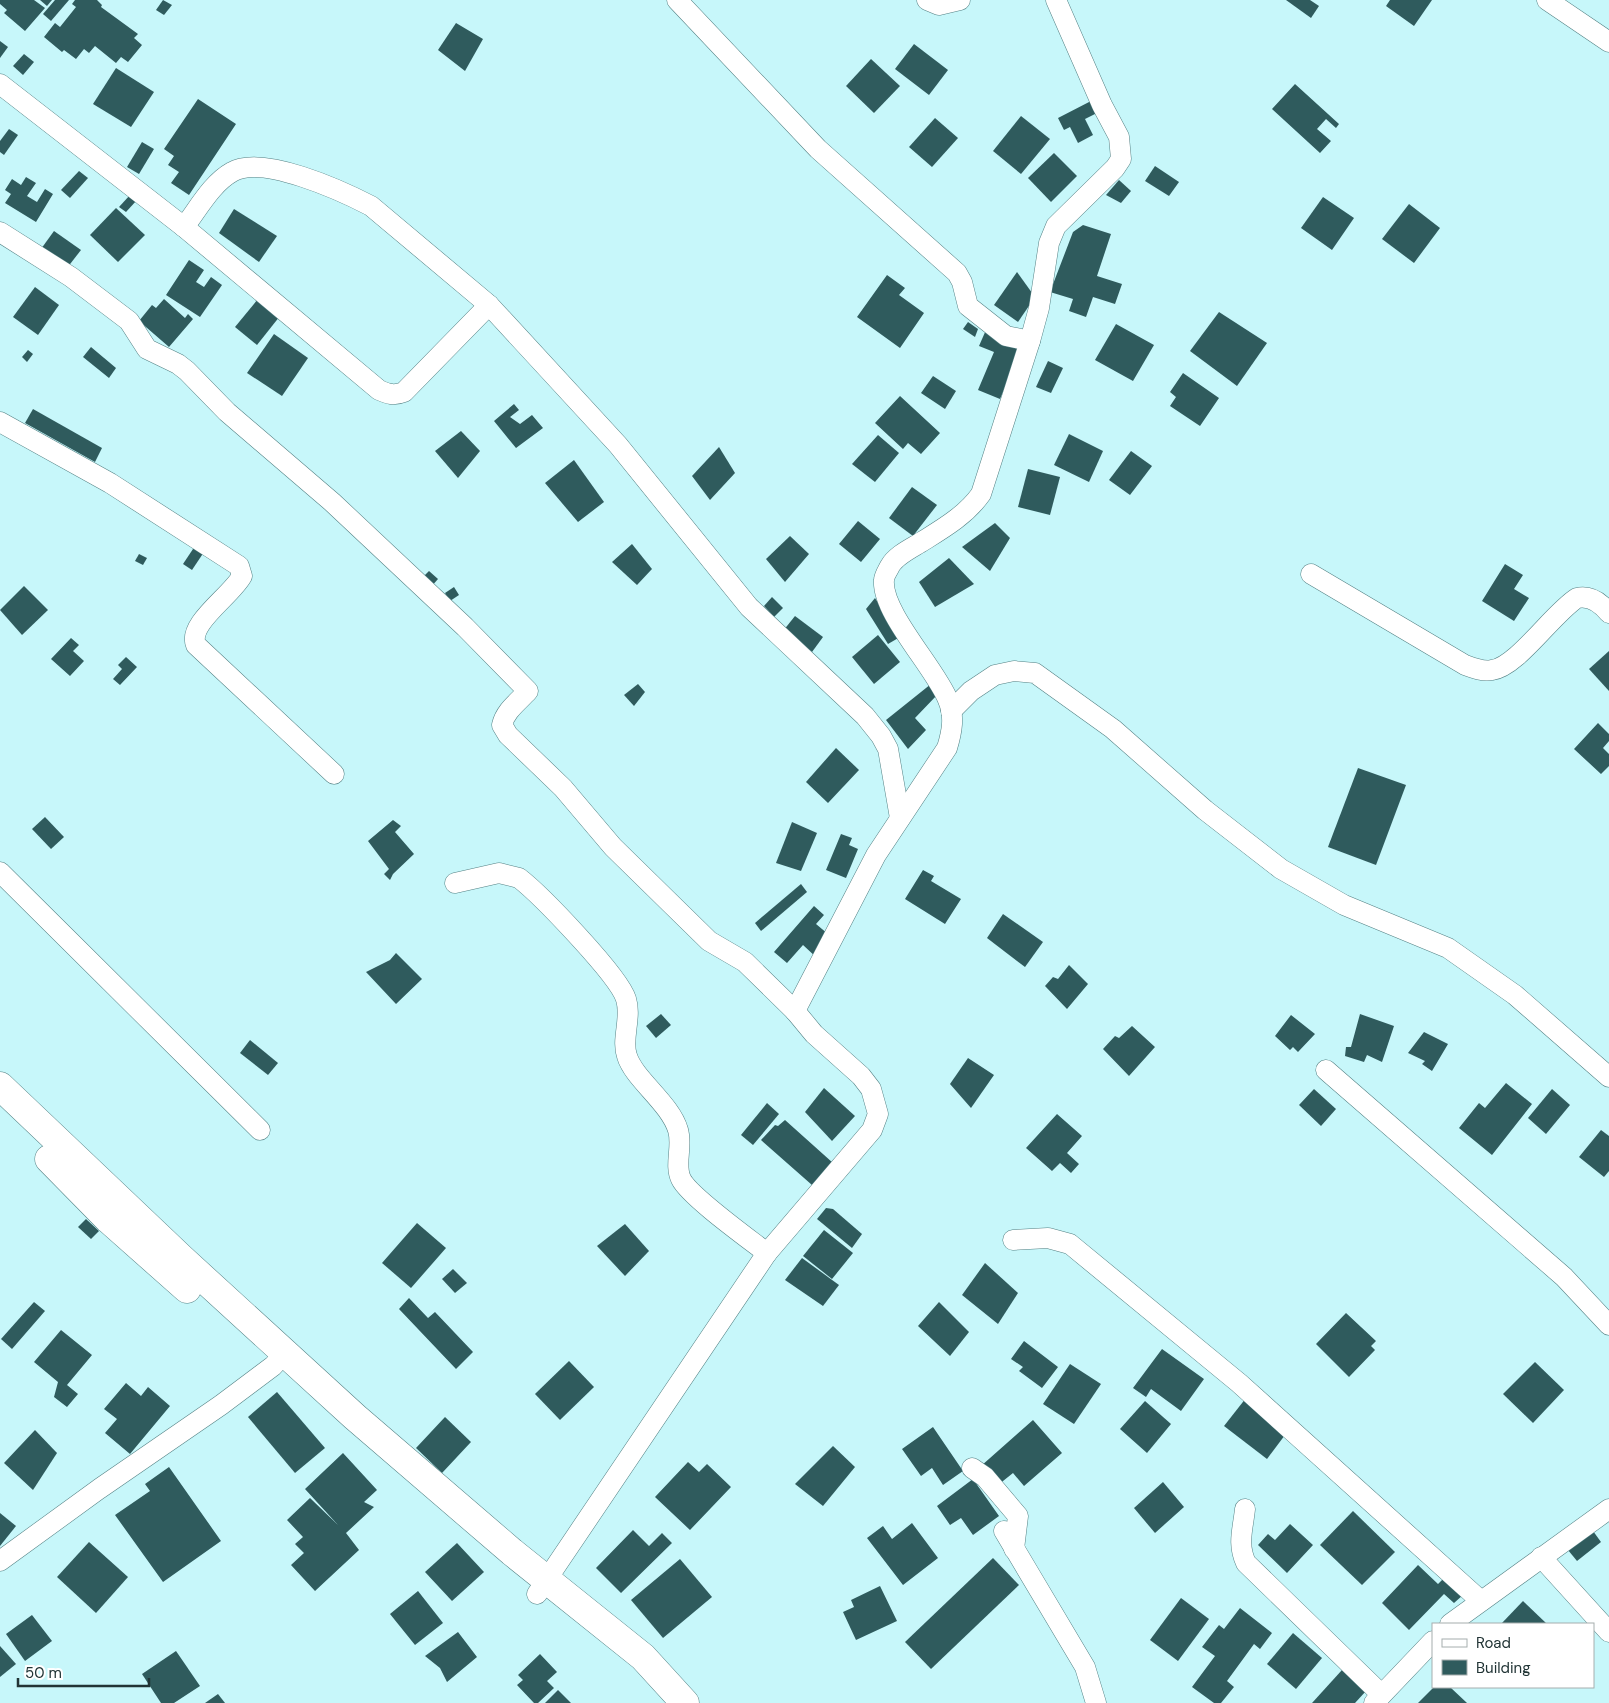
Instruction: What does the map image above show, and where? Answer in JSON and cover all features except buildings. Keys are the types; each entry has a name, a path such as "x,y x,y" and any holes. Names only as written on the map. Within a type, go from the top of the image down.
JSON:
{"main road":[{"path":"0,1086 279,1359"},
{"path":"0,1110 108,1218 279,1359 355,1418 542,1587 660,1703"},
{"path":"542,1587 643,1657 685,1703"}],"street":[{"path":"677,0 818,149 957,273 962,282 968,306 1006,336 1030,341"},
{"path":"927,0 939,5 960,0"},
{"path":"795,1011 876,855 947,748 953,729 948,700 896,616 886,593 884,580 891,564 950,524 974,504 981,494 1039,308 1049,243 1056,226 1115,168 1121,153 1120,137 1102,105 1056,0"},
{"path":"1547,0 1609,42"},
{"path":"0,84 184,227 379,390 396,395 404,392 489,304"},
{"path":"184,227 212,191 232,172 245,167 298,174 353,196 371,206 489,304 618,445 749,607 876,729 888,749 900,818"},
{"path":"0,232 71,277 128,321 147,349 178,364 187,371 227,412 332,502 465,627 528,691 508,712 504,719 502,725 508,734 563,788 613,847 709,941 745,962 795,1011 814,1034 860,1076 871,1089 878,1114 872,1130 767,1253 542,1587"},
{"path":"0,422 110,483 239,566 242,576 237,585 196,628 193,639 196,645 334,774"},
{"path":"1311,574 1465,665 1482,670 1492,670 1511,661 1577,598 1589,597 1600,603 1609,613"},
{"path":"951,711 972,691 995,675 1014,670 1035,673 1113,730 1205,810 1281,869 1344,905 1448,948 1515,995 1609,1077"},
{"path":"0,872 260,1130"},
{"path":"455,883 499,873 519,878 613,976 626,997 628,1006 627,1056 669,1112 678,1130 680,1144 678,1172 681,1180 692,1192 767,1253"},
{"path":"1326,1070 1564,1277 1609,1325"},
{"path":"1013,1240 1048,1238 1070,1244 1240,1383 1481,1600"},
{"path":"0,1561 99,1489 221,1406 279,1359"},
{"path":"972,1468 984,1477 1018,1516 1014,1550"},
{"path":"1246,1508 1240,1538 1240,1551 1246,1563 1378,1699 1432,1642"},
{"path":"1451,1623 1609,1509"},
{"path":"1004,1531 1085,1667 1096,1703"},
{"path":"1541,1557 1609,1632"}]}
